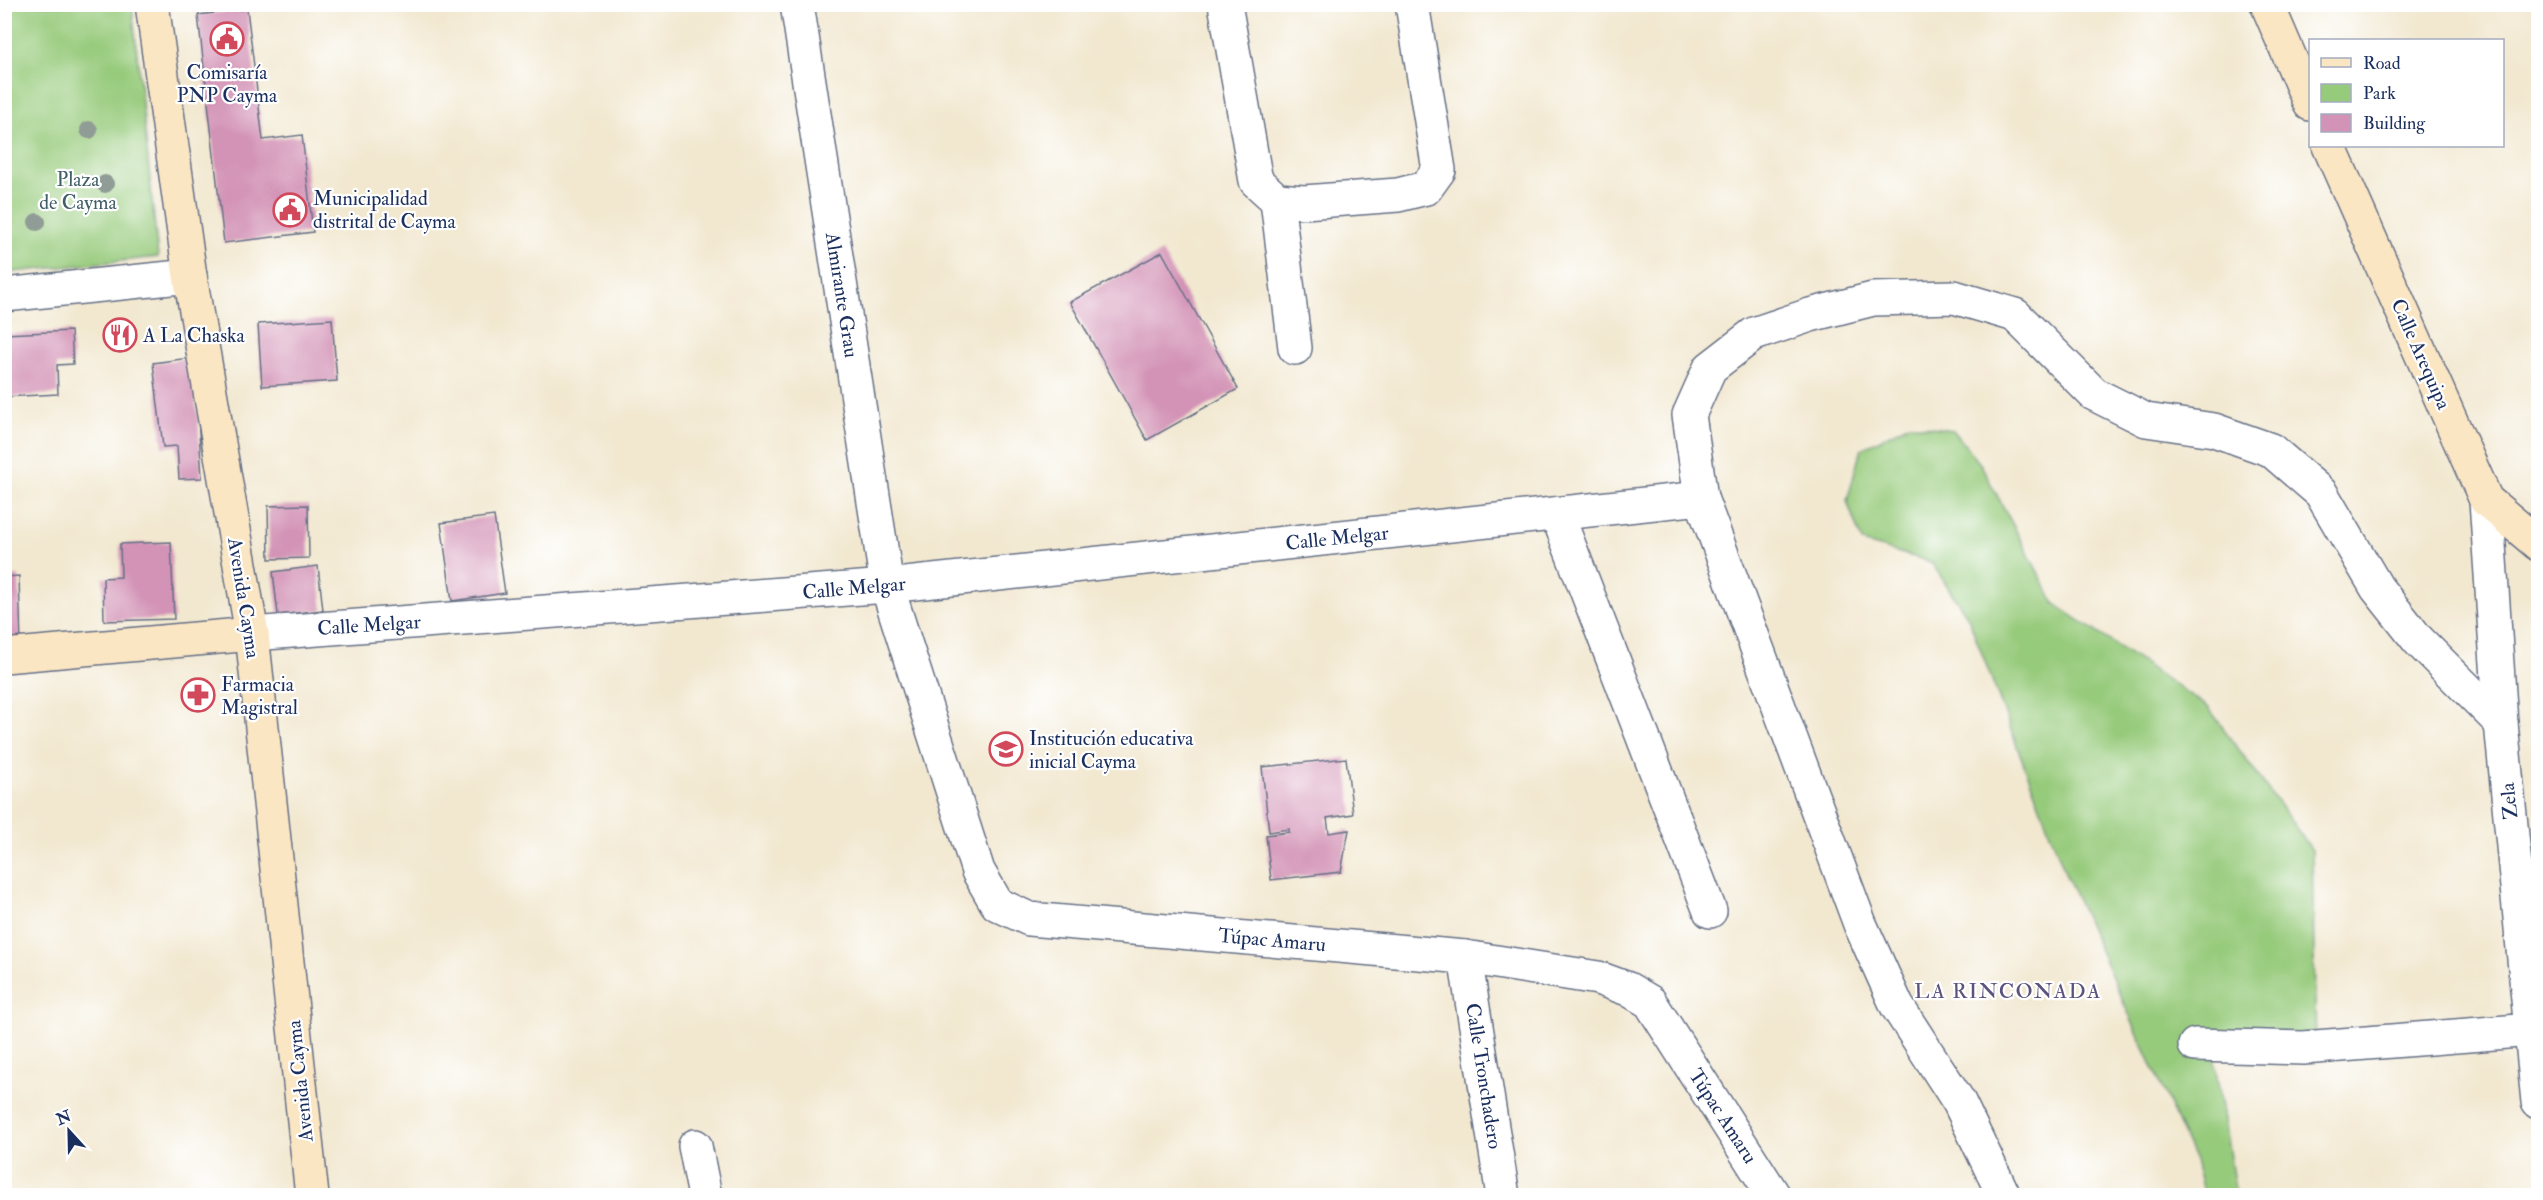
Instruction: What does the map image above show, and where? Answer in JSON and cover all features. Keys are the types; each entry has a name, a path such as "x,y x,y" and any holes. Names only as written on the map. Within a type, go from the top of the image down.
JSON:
{"main road":[{"name":"Avenida Cayma","path":"152,4 190,276 252,634 312,1196"},
{"path":"2266,4 2309,102"},
{"name":"Calle Arequipa","path":"2329,147 2486,501 2538,544"},
{"name":"Calle Melgar","path":"4,656 252,634"}],"street":[{"name":"Almirante Grau","path":"797,4 887,586"},
{"path":"1225,4 1256,181 1276,200 1295,348"},
{"path":"1276,200 1304,202 1398,195 1426,188 1439,170 1412,4"},
{"path":"4,295 190,276"},
{"path":"2004,1196 1959,1102 1897,1006 1860,924 1701,498 1689,415 1710,368 1754,334 1810,315 1873,299 1954,297 2015,315 2094,394 2146,420 2214,430 2271,450 2321,493 2377,588 2418,640 2501,723"},
{"name":"Calle Melgar","path":"252,634 887,586 1701,498"},
{"name":"Zela","path":"2486,501 2501,723 2538,1102"},
{"path":"1557,514 1710,911"},
{"name":"Túpac Amaru","path":"887,586 978,871 997,904 1029,919 1465,957 1598,978 1628,989 1650,1002 1774,1196"},
{"name":"Calle Tronchadero","path":"1465,957 1503,1196"},
{"path":"2195,1045 2303,1048 2532,1030"},
{"path":"695,1146 705,1196"}],"green space":[{"name":"Plaza de Cayma","path":"4,5 132,5 158,257 5,273"},
{"path":"1909,424 1953,430 1981,465 2055,604 2208,707 2312,850 2316,1049 2214,1057 2236,1195 2204,1195 2195,1161 2066,875 1968,617 1931,562 1862,542 1847,501 1861,449"}],"building":[{"path":"247,9 263,140 302,135 313,232 224,243 198,15"},
{"path":"1162,252 1238,389 1147,440 1070,302"},
{"path":"332,319 337,381 262,386 258,324"},
{"path":"71,331 73,364 57,365 58,394 4,397 4,334"},
{"path":"189,358 198,417 202,478 179,479 177,446 163,447 153,363"},
{"path":"308,505 309,558 269,559 268,506"},
{"path":"494,516 505,593 452,601 441,523"},
{"path":"171,542 174,619 104,621 103,578 121,577 120,544"},
{"path":"318,566 323,610 278,615 273,572"},
{"path":"19,576 21,647 4,647 4,577"},
{"path":"1346,758 1353,814 1327,818 1329,833 1349,830 1341,872 1271,880 1266,835 1289,832 1289,829 1269,832 1262,767"}],"place":[{"name":"Comisaría PNP Cayma","path":"227,39"},
{"name":"Municipalidad distrital de Cayma","path":"290,210"},
{"name":"A La Chaska","path":"120,335"},
{"name":"Farmacia Magistral","path":"198,695"},
{"name":"Institución educativa inicial Cayma","path":"1006,749"}],"district":[{"name":"LA RINCONADA","path":"2008,991"}]}
